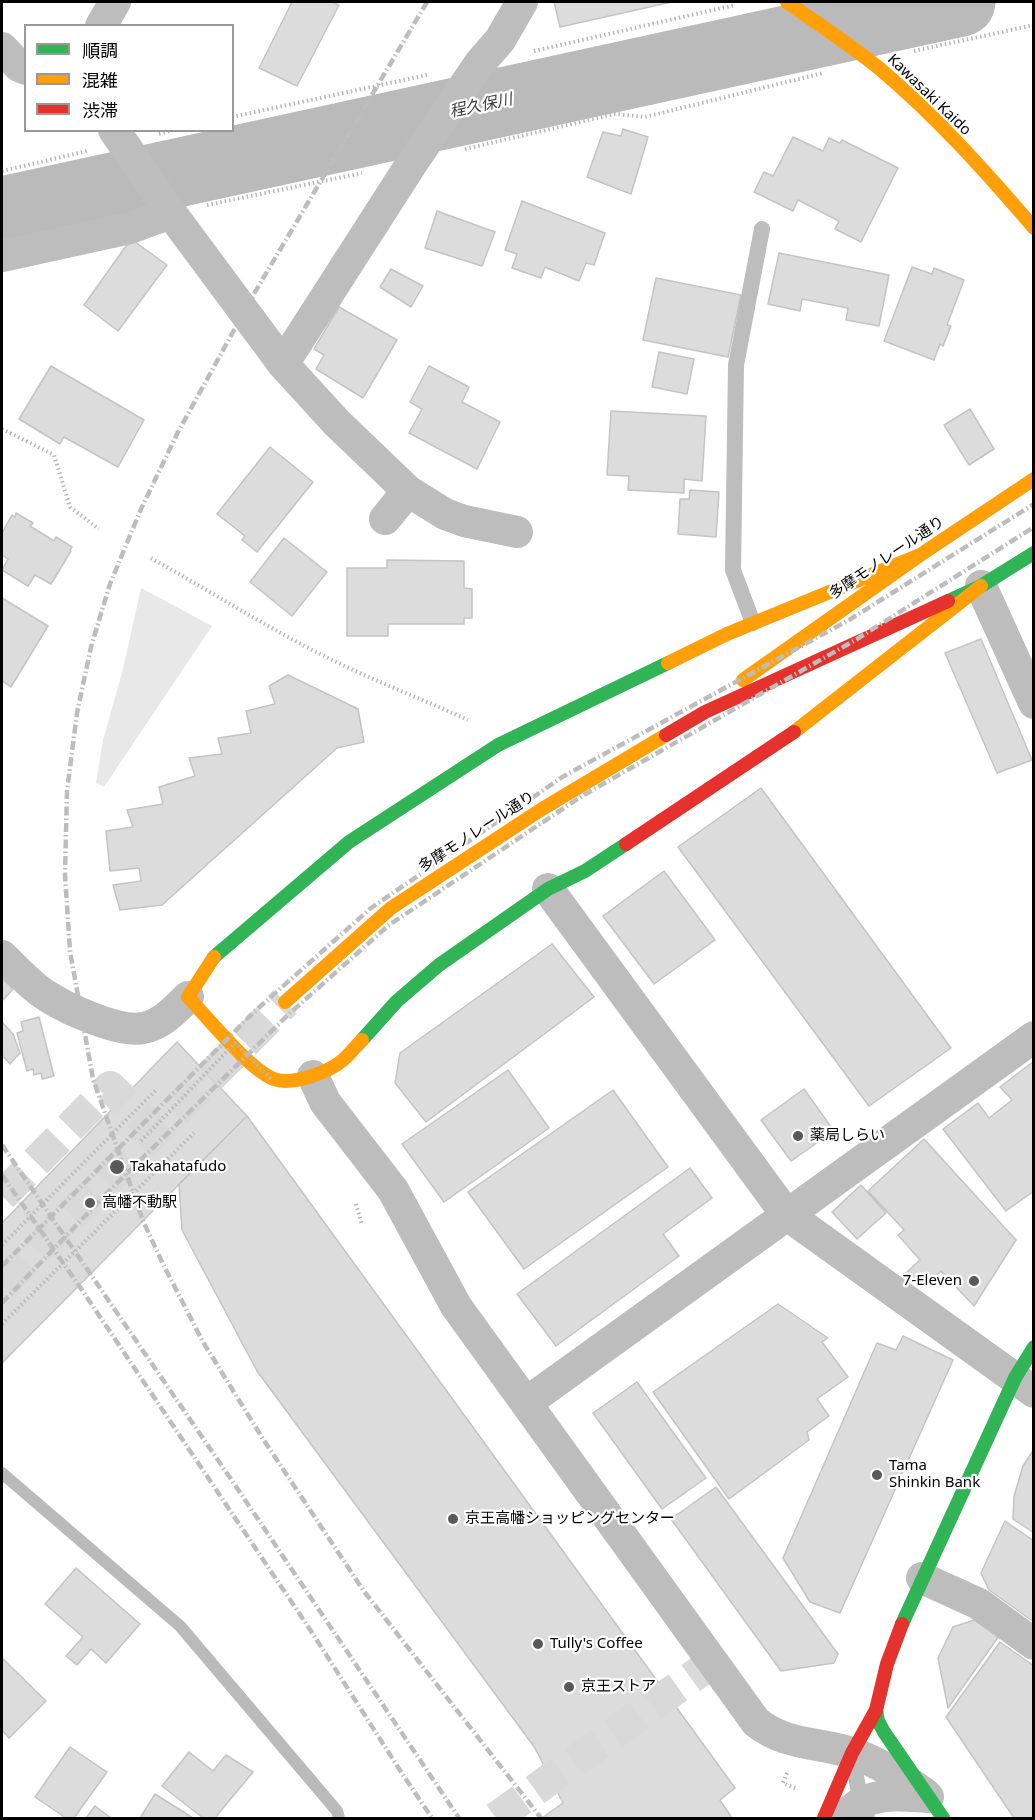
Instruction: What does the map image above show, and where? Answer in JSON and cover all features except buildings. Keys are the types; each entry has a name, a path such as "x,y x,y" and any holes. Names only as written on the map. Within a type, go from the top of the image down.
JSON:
{"main road":[{"name":"Kawasaki Kaido","path":"787,2 879,68 994,181 1034,228"},
{"name":"多摩モノレール通り","path":"705,712 751,672 1034,479"},
{"name":"多摩モノレール通り","path":"285,1002 391,908 542,809 705,712 981,586 1034,553"},
{"path":"920,555 753,623 498,745 349,842 213,958 188,997 258,1070 276,1080 296,1080 328,1070 343,1060 397,1001 439,965 548,889 585,871 783,740 981,586"},
{"path":"824,1818 852,1753 876,1710 887,1664 905,1615 922,1578 1024,1385 1034,1347"},
{"path":"876,1710 878,1721 884,1732 936,1808"}],"street":[{"path":"102,24 115,2"},
{"path":"283,364 412,163 480,63 500,40 519,3"},
{"path":"2,48 24,68"},
{"path":"118,136 171,213 283,364 337,423 408,491 445,514 464,521 517,532"},
{"path":"2,256 130,228 171,213"},
{"path":"385,519 408,491"},
{"path":"981,586 1034,703"},
{"path":"548,889 786,1214 1024,1385"},
{"path":"2,956 46,996 127,1030 144,1028 159,1021 171,1014 188,997"},
{"path":"526,1403 1034,1037"},
{"path":"314,1076 325,1102 393,1190 456,1306 756,1722 779,1737 852,1753 894,1772 936,1808"},
{"path":"922,1578 979,1604 1034,1644"},
{"path":"857,1813 881,1797 936,1808"}],"lane":[{"path":"753,623 733,570 736,365 762,229"},
{"path":"852,1753 857,1813"}],"path":[{"path":"913,51 1034,25"},
{"path":"171,213 412,163 507,138 615,114 645,117 827,72"},
{"path":"2,429 54,455 70,507 99,530"},
{"path":"151,558 208,589 267,626 324,656 475,723"},
{"path":"141,1142 235,1043 272,1080"},
{"path":"2,1245 156,1090"},
{"path":"2,1324 194,1132"},
{"path":"355,1198 362,1224"},
{"path":"790,1764 783,1783 801,1790"}],"shaded area":[{"path":"141,588 212,626 104,787 96,783 103,740 123,669"}],"waterway":[{"name":"程久保川","path":"2,211 961,2"},
{"path":"2,1473 180,1626 337,1811 339,1818"}],"tunnel":[{"path":"2,1285 285,1002"},
{"path":"2,1196 110,1087 153,1129"},
{"path":"496,1818 713,1662"}],"railway":[{"path":"427,2 255,292 178,432 141,509 110,584 91,647 77,713 67,791 65,875 70,951 93,1079 143,1221 163,1264 203,1342 263,1439 363,1590 541,1818"},
{"path":"2,1266 254,1012 371,908 564,776 849,620 1034,504"},
{"path":"2,1303 112,1188 289,1014 389,925 582,796 857,639 1034,527"},
{"path":"2,1145 459,1818"},
{"path":"2,1175 311,1631 432,1818"}],"traffic: fast":[{"path":"948,601 981,586 1034,553"},
{"path":"214,957 349,842 498,745 668,663"},
{"path":"362,1040 397,1001 439,965 548,889 585,871 626,844"},
{"path":"902,1624 1015,1378 1034,1347"},
{"path":"876,1710 878,1721 884,1732 943,1818"}],"traffic: slow":[{"path":"787,2 858,52 901,87 998,186 1034,228"},
{"path":"743,680 920,555 1034,479"},
{"path":"668,663 727,634 920,555"},
{"path":"794,732 981,586"},
{"path":"285,1002 391,908 542,809 666,735"},
{"path":"214,957 188,997 242,1055 264,1074 282,1081 310,1077 337,1065 362,1040"}],"traffic: jam":[{"path":"666,735 705,712 948,601"},
{"path":"626,844 794,732"},
{"path":"824,1818 852,1753 876,1710 887,1664 902,1624"}],"place":[{"name":"薬局しらい","path":"798,1136"},
{"name":"Takahatafudo","path":"117,1167"},
{"name":"高幡不動駅","path":"90,1203"},
{"name":"7-Eleven","path":"974,1281"},
{"name":"Tama Shinkin Bank","path":"877,1475"},
{"name":"京王高幡ショッピングセンター","path":"453,1519"},
{"name":"Tully's Coffee","path":"538,1644"},
{"name":"京王ストア","path":"569,1687"}]}
